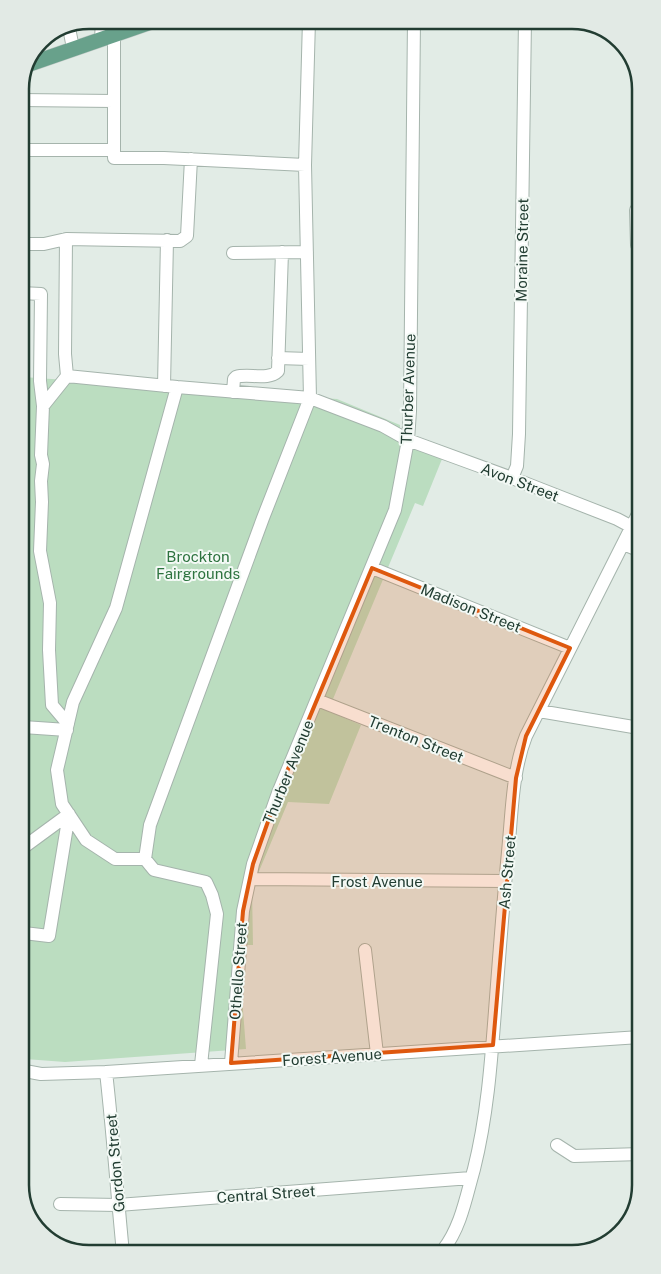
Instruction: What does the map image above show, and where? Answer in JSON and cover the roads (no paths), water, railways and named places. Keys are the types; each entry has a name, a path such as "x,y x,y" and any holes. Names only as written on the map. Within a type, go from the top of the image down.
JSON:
{"main road":[{"path":"35,62 128,29"}],"street":[{"path":"105,29 114,101 114,158 191,159 305,165"},
{"path":"200,1065 217,914 212,895 206,882 154,870 145,859 150,825 263,518 310,398 305,165 309,29"},
{"name":"Thurber Avenue","path":"250,879 278,793 395,510 408,440 414,29"},
{"name":"Moraine Street","path":"512,478 517,466 519,434 525,29"},
{"path":"70,32 73,48"},
{"path":"29,100 114,101"},
{"path":"29,150 114,150"},
{"path":"29,244 44,244 66,239 180,241 187,236 191,159"},
{"path":"43,406 67,376 65,354 66,239"},
{"path":"145,859 115,860 86,840 62,804 56,770 73,702 116,608 171,386 166,240"},
{"path":"233,392 234,379 239,376 270,376 278,371 282,252"},
{"path":"233,253 307,252"},
{"path":"29,293 41,294 40,381 43,406 41,455 43,464 40,550 50,603 52,705 67,727"},
{"path":"278,358 309,358"},
{"name":"Avon Street","path":"67,376 310,398 382,426 408,440 512,478 617,519 632,527"},
{"name":"Ash Street","path":"446,1245 458,1222 471,1178 484,1122 493,1046 505,881 520,753 526,736 632,527"},
{"path":"623,544 632,548"},
{"name":"Madison Street","path":"372,568 570,648"},
{"name":"Trenton Street","path":"318,700 516,778"},
{"path":"539,711 632,727"},
{"path":"29,727 67,727"},
{"path":"29,843 69,814"},
{"path":"29,934 49,936 69,814"},
{"name":"Frost Avenue","path":"250,879 505,881"},
{"name":"Othello Street","path":"231,1063 243,911 250,879"},
{"path":"366,950 377,1054"},
{"name":"Forest Avenue","path":"29,1072 41,1074 106,1072 632,1037"},
{"name":"Gordon Street","path":"106,1072 122,1245"},
{"path":"557,1145 574,1156 632,1154"},
{"name":"Central Street","path":"60,1204 118,1204 471,1178"}],"park label":[{"name":"Brockton Fairgrounds","path":"198,564"}]}
